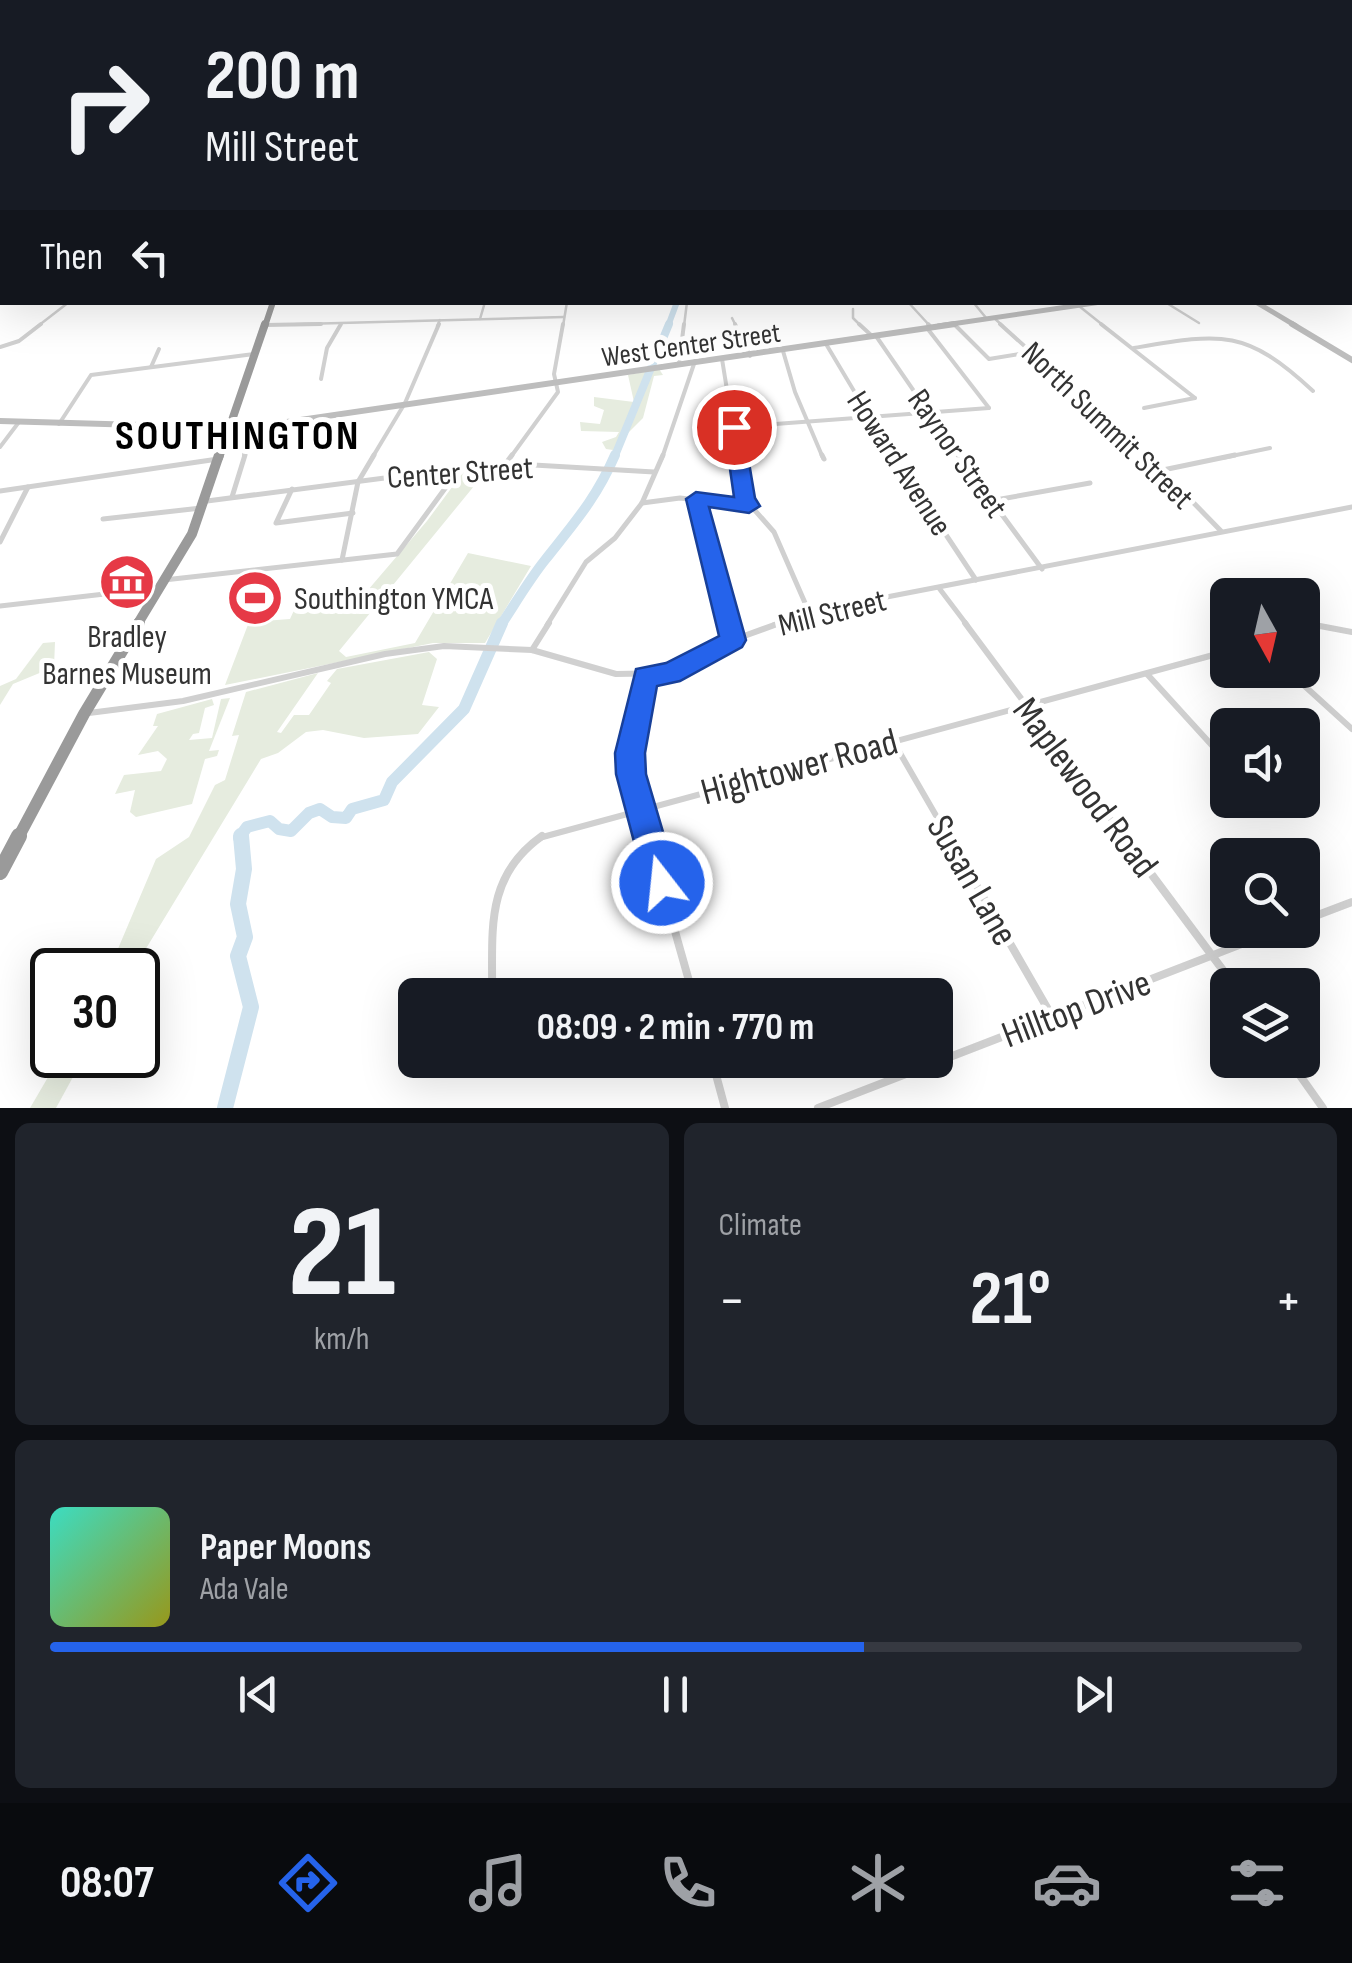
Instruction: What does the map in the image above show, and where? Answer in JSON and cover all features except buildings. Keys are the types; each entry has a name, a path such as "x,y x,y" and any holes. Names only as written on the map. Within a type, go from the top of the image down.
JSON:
{"highway":[{"path":"0,872 84,714 206,504 273,305"}],"street":[{"path":"0,347 19,341 65,305"},
{"path":"480,319 484,305"},
{"path":"506,463 556,396 554,374 566,305"},
{"path":"679,363 687,305"},
{"path":"734,427 990,408 910,305"},
{"name":"North Summit Street","path":"976,305 1162,470 1222,532"},
{"name":"West Center Street","path":"0,421 246,428 556,385 1071,305"},
{"path":"1078,305 1195,398 1144,408"},
{"path":"1170,305 1199,323"},
{"path":"1261,305 1352,360"},
{"name":"Raynor Street","path":"853,309 853,318 874,336 1042,569"},
{"path":"265,325 564,317"},
{"path":"732,318 750,356"},
{"path":"342,561 362,478 405,403 440,320"},
{"path":"321,379 327,348 341,322"},
{"path":"954,324 989,359 1032,352"},
{"path":"1134,348 1212,335 1238,337 1284,363 1313,391"},
{"name":"Howard Avenue","path":"826,344 868,417 976,580"},
{"path":"151,367 159,349"},
{"path":"784,351 795,392 824,458"},
{"path":"59,424 91,376 255,354"},
{"path":"722,359 744,498 774,532 809,612"},
{"path":"532,650 586,562 615,538 642,502 676,425 695,361"},
{"path":"0,447 19,422"},
{"path":"232,498 247,449 246,428"},
{"path":"1162,470 1270,448"},
{"path":"0,491 221,459"},
{"name":"Center Street","path":"104,519 362,478 506,463 654,472"},
{"path":"0,606 396,554 460,468"},
{"path":"990,501 1090,483"},
{"path":"0,542 28,487"},
{"path":"292,489 276,523 353,513"},
{"path":"642,502 696,499 749,506"},
{"path":"696,499 733,640"},
{"name":"Mill Street","path":"84,714 183,702 385,654 444,646 532,650 597,670 645,676 671,673 733,640 809,612 1352,506"},
{"name":"Maplewood Road","path":"938,588 1222,968"},
{"path":"1320,626 1352,632"},
{"name":"Hightower Road","path":"493,978 497,890 513,857 542,836 1210,656"},
{"path":"1146,674 1210,743"},
{"path":"645,676 630,753 631,774 688,978"},
{"path":"1307,688 1352,729"},
{"name":"Susan Lane","path":"893,742 1052,1018"},
{"path":"1320,914 1352,902"},
{"name":"Hilltop Drive","path":"818,1108 1230,948"},
{"path":"717,1078 725,1108"},
{"path":"1301,1078 1322,1108"}],"shaded area":[{"path":"659,369 663,375 654,376 643,418 625,436 613,466 605,466 613,450 606,449 602,442 619,432 581,431 580,422 600,424 604,410 594,406 594,397 634,402 628,375"},
{"path":"488,469 339,651 346,657 415,643 468,553 531,566 485,643 433,643 225,685 249,622 290,619 302,593 340,590 362,597 464,471"},
{"path":"55,642 54,667 13,684 0,705 0,686 16,679 43,643"},
{"path":"429,652 437,659 422,705 439,707 418,734 364,738 323,730 306,732 278,753 261,759 146,948 118,948 156,859 189,837 215,785 225,780 239,735 232,736 246,692 318,673 277,732 281,733 294,715 309,715 337,669"},
{"path":"230,698 209,751 219,750 217,756 205,759 192,804 136,817 130,812 135,790 115,794 124,775 161,771 167,759 158,751 138,755 158,726 153,726 157,714 212,699 214,705 205,708 199,733 189,740 212,738 221,699"},
{"path":"48,1078 72,1078 56,1108 30,1108"}],"waterway":[{"path":"668,326 676,305"},
{"path":"614,458 669,324"},
{"path":"501,624 592,498 615,455"},
{"path":"239,838 247,827 270,821 279,829 291,831 309,813 320,809 332,817 346,818 352,809 384,800 392,782 464,709 501,624"},
{"path":"225,1108 251,1007 238,956 245,937 238,904 244,869 241,836"}],"place":[{"name":"Bradley Barnes Museum","path":"127,582"},
{"name":"Southington YMCA","path":"255,598"}],"district":[{"name":"SOUTHINGTON","path":"238,434"}],"route":[{"path":"662,883 631,774 630,753 645,676 671,673 733,640 696,499 749,506 744,498 734,427"}]}
